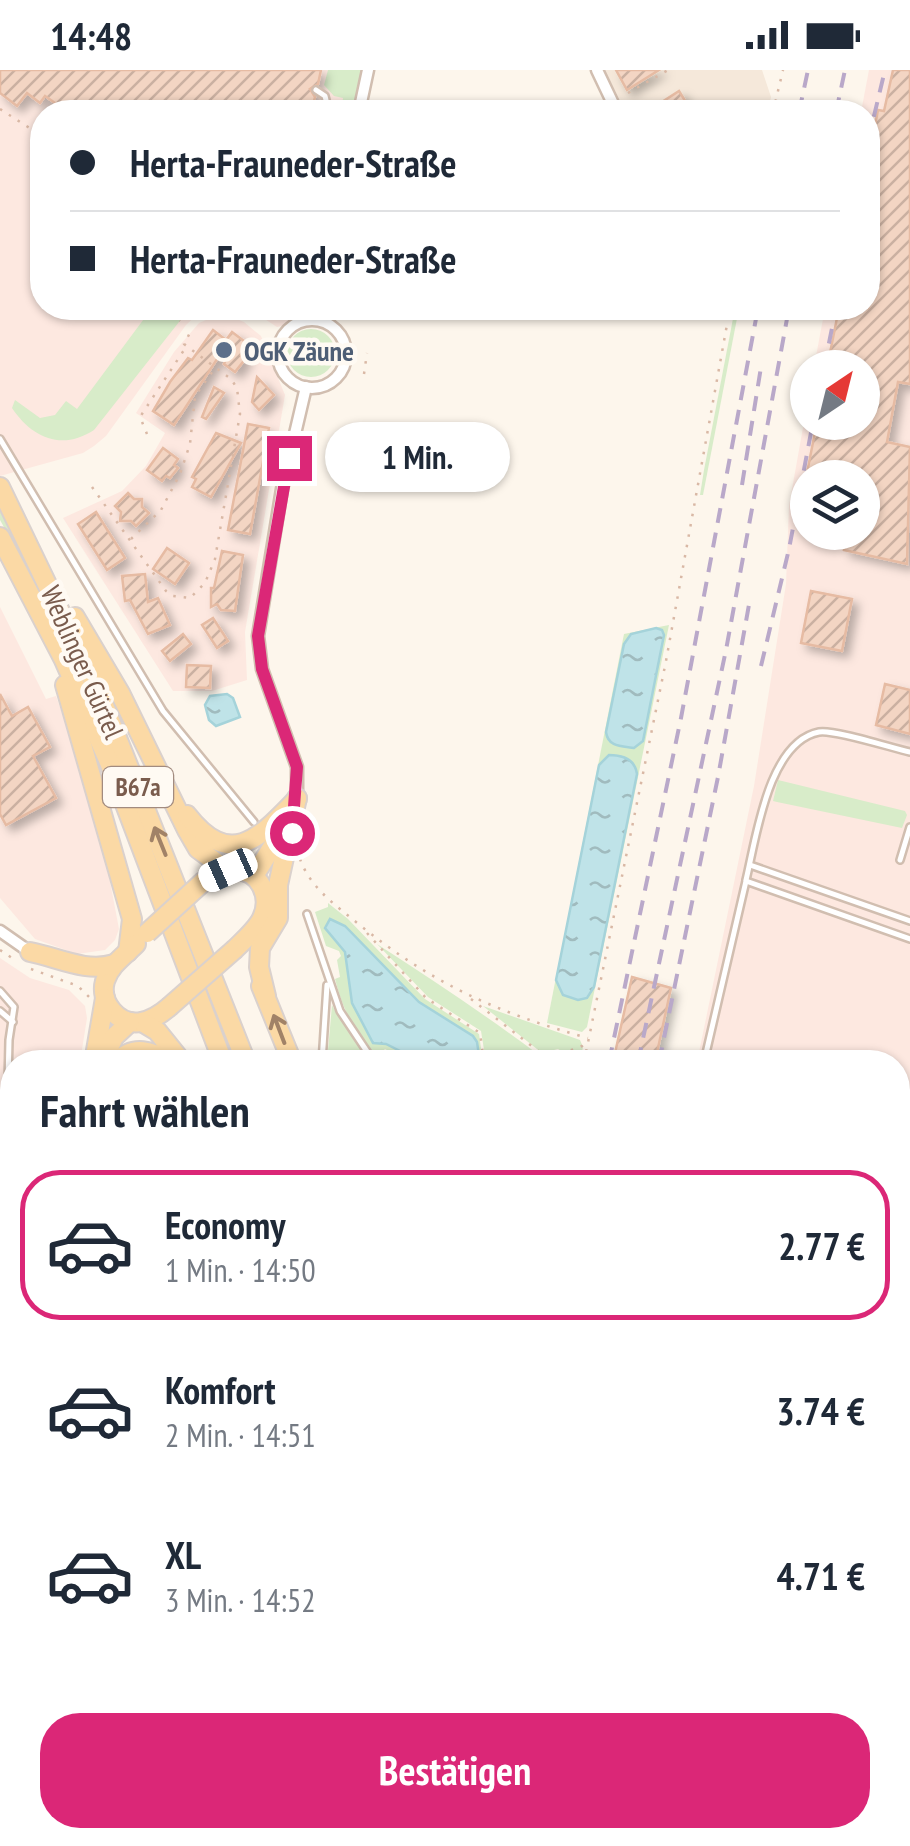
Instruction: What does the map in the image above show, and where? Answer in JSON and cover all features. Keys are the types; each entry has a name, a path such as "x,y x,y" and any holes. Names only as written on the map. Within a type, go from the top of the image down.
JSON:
{"main road":[{"name":"Weblinger Gürtel","path":"0,488 98,690 241,1050"},
{"path":"17,518 120,694 198,849 228,870"},
{"name":"Weblinger Gürtel","path":"0,537 64,660 109,762 218,1050"},
{"path":"37,610 65,686 132,919 133,936 101,998 95,1050"},
{"path":"170,793 198,829 228,846 247,844 262,836 297,798"},
{"path":"254,876 291,816 297,798"},
{"path":"266,996 259,967 260,948 278,918 278,885 297,798"},
{"path":"30,952 100,968 121,958 204,881 228,870 240,870 254,876 263,886 266,902 262,919 240,944 169,1008 136,1022 114,1038 108,1050"},
{"path":"240,944 287,1050"},
{"path":"30,952 101,998 113,1012 157,1031 172,1050"}],"street":[{"path":"362,100 368,70"},
{"path":"597,70 612,100"},
{"path":"304,320 286,332 278,354 286,376 306,388 326,386 345,364 341,334 323,320"},
{"path":"297,798 297,767 291,742 267,684 258,636 282,490 306,388"},
{"path":"0,930 30,952"}],"lane":[{"path":"316,90 326,100"},
{"path":"0,439 164,710 254,822"},
{"path":"707,1050 772,775 800,740 821,731 910,752"},
{"path":"900,860 910,827"},
{"path":"750,865 910,921"},
{"path":"746,881 910,939"},
{"path":"307,914 328,982 349,1029 365,1050"},
{"path":"323,1050 328,982"},
{"path":"0,991 14,1008 9,1050"},
{"path":"1,1016 13,1022"}],"path":[{"path":"628,93 668,70"},
{"path":"777,100 783,70"},
{"path":"0,109 30,128"},
{"path":"586,1050 666,661 728,320"},
{"path":"92,487 173,596 190,598 198,592 210,574 240,414 237,388 216,366 184,344 192,329"},
{"path":"146,434 140,417 187,346"},
{"path":"364,374 367,354"},
{"path":"129,540 161,510 180,474 190,444 195,396 216,366"},
{"path":"298,853 320,891 415,968 470,998 534,1023 589,1038"},
{"path":"363,928 426,998 480,1032 482,1050"},
{"path":"0,950 40,975 78,986 101,998"},
{"path":"470,998 534,1050"},
{"path":"572,1050 589,1038"}],"shaded area":[{"path":"0,70 368,70 362,100 30,100 30,320 191,320 106,436 94,446 83,453 0,476"},
{"path":"604,70 762,70 771,97 770,100 620,100"},
{"path":"869,70 910,70 910,1050 699,1050 754,786 786,584 790,500 790,550 880,550 880,460 797,460 801,440 880,440 880,350 817,350 823,320 880,320 880,100 863,100"},
{"path":"239,320 261,336 285,395 245,632 247,680 212,691 173,691 63,518 122,491 146,466 165,433 136,413 174,352 199,323"},
{"path":"266,320 310,320 277,327"},
{"path":"0,607 46,699 56,696 69,733 105,855 119,929 105,950 77,954 35,939 0,898"},
{"path":"0,958 30,978 69,990 85,1006 82,1050 0,1050"}],"green space":[{"path":"328,70 361,70 355,100 334,96 324,85"},
{"path":"143,320 181,320 94,430 70,440 49,438 29,427 12,408 15,400 40,418 55,415 66,401 77,409"},
{"path":"733,320 737,320 700,495"},
{"path":"311,329 328,336 335,353 328,370 311,377 294,370 287,353 294,336"},
{"path":"0,511 94,700 185,930 181,930 18,552 0,520"},
{"path":"669,625 587,1027 582,1032 547,1023 624,634"},
{"path":"778,780 905,811 907,815 902,828 773,801"},
{"path":"328,903 348,919 425,999 479,1034 481,1050 371,1050 351,1021 338,991 335,979 340,977 337,960 341,956 339,951 326,946 315,912 328,907"},
{"path":"377,944 532,1050 484,1050 481,1031 428,997"},
{"path":"332,1005 361,1050 328,1050"},
{"path":"483,1006 580,1040 583,1047 538,1050"}],"water":[{"path":"656,628 664,635 643,741 634,748 616,745 609,741 606,732 624,644 631,634"},
{"path":"227,694 233,698 240,717 216,726 209,720 205,705 210,696"},
{"path":"609,755 627,759 637,774 594,987 587,998 578,1000 563,995 556,980 599,765"},
{"path":"330,919 345,926 419,1002 473,1036 478,1050 398,1050 373,1043 352,1003 345,952 325,928"}],"building":[{"path":"0,70 321,70 318,84 310,89 314,100 51,100 45,96 36,100 27,93 17,106 0,93"},
{"path":"616,70 659,70 627,90"},
{"path":"893,70 910,70 910,384 898,382 887,442 910,447 907,564 844,550 880,550 880,460 810,460 813,440 880,440 880,350 831,350 837,320 880,320 880,110 884,111"},
{"path":"679,91 685,100 665,100"},
{"path":"213,330 226,340 232,332 248,344 241,355 246,358 235,372 224,364 226,359 217,359 174,425 153,411 170,382"},
{"path":"257,377 274,395 259,410 252,402"},
{"path":"214,387 224,393 206,419 202,417"},
{"path":"248,424 269,428 250,534 228,530"},
{"path":"216,433 241,443 211,497 192,487 196,479 192,477"},
{"path":"163,448 178,459 174,465 178,468 162,481 147,470"},
{"path":"128,493 134,499 142,499 142,507 149,513 136,526 131,521 120,521 121,512 115,506"},
{"path":"96,512 125,558 107,570 78,524"},
{"path":"167,548 189,563 175,584 153,569"},
{"path":"222,551 243,555 235,611 221,610 217,604 211,607 211,588"},
{"path":"145,574 148,602 158,598 170,625 148,634 130,600 125,601 122,576"},
{"path":"811,591 852,599 842,651 801,643"},
{"path":"213,618 228,641 217,648 202,625"},
{"path":"183,634 191,644 170,661 162,651"},
{"path":"187,665 211,666 210,688 186,687"},
{"path":"885,684 910,690 910,734 876,725"},
{"path":"0,694 12,716 28,707 50,747 33,756 56,798 6,825 0,814"},
{"path":"632,977 671,988 658,1050 616,1050"}],"railway":[{"path":"802,100 808,70"},
{"path":"839,100 845,70"},
{"path":"878,100 885,70"},
{"path":"612,1050 681,718 756,320"},
{"path":"641,1050 726,650 787,320"},
{"path":"828,350 834,320"},
{"path":"742,485 761,367"},
{"path":"761,666 810,440"},
{"path":"661,1050 750,599"}],"place":[{"name":"OGK Zäune","path":"224,350"}],"route":[{"path":"289,458 258,636 262,669 297,767 292,833"}]}
